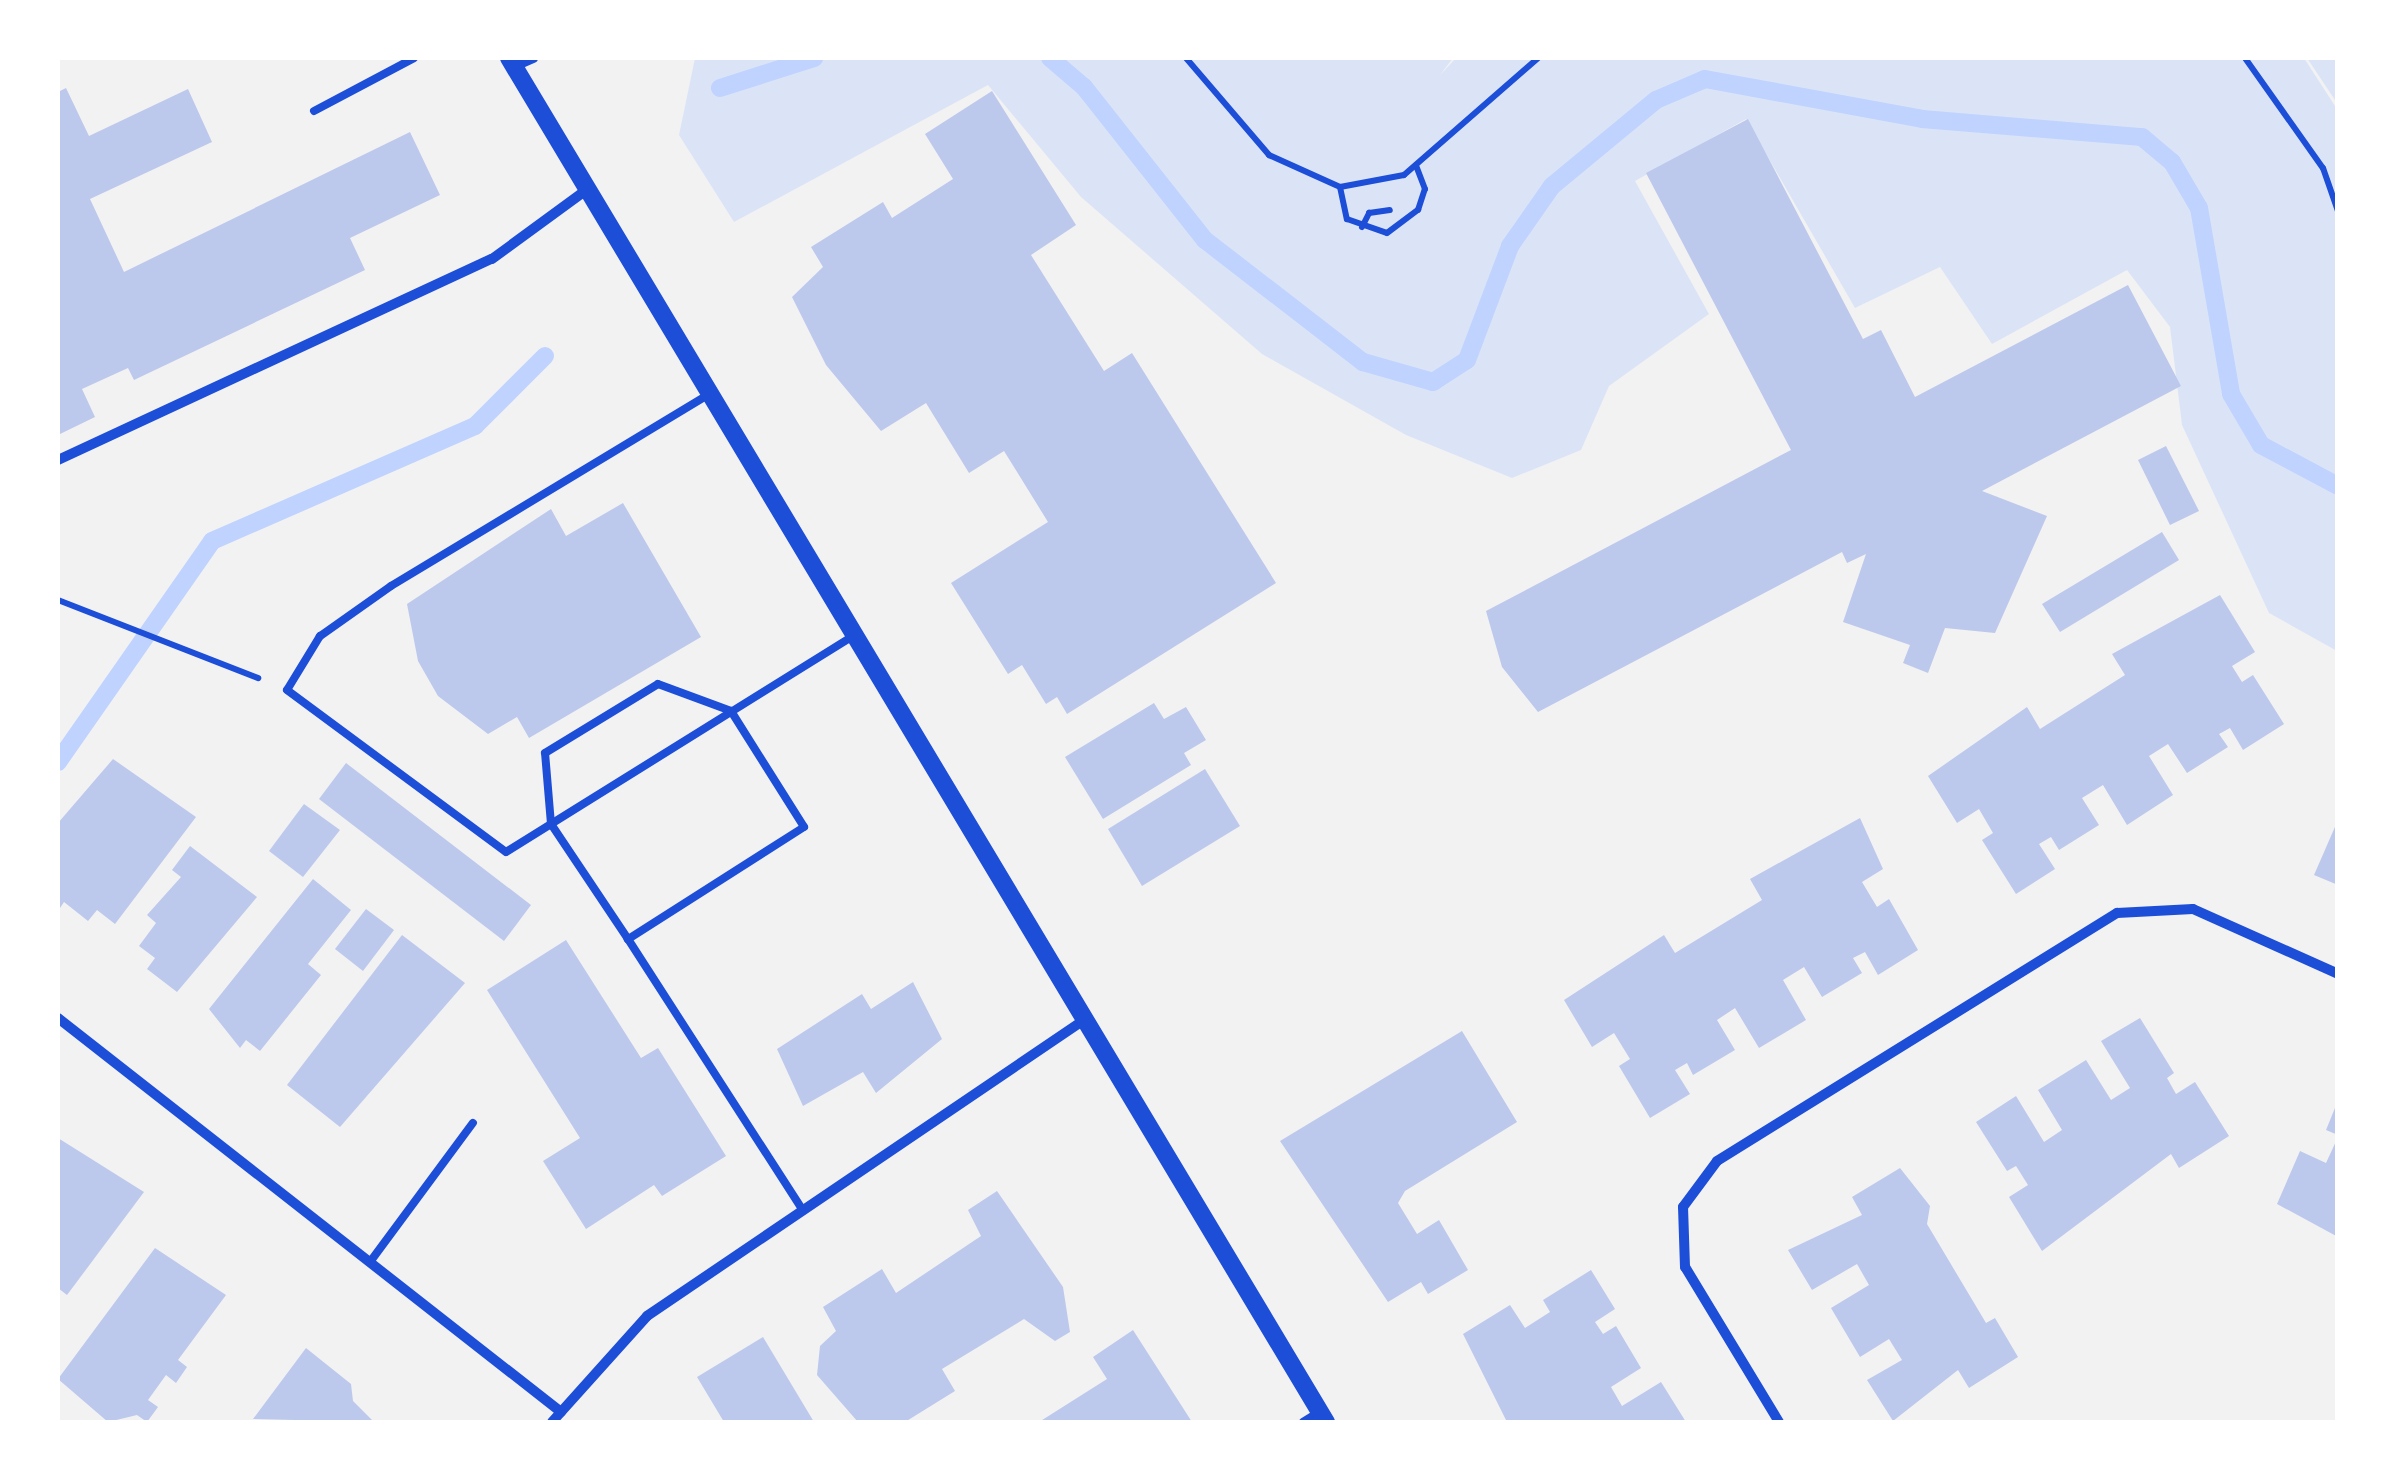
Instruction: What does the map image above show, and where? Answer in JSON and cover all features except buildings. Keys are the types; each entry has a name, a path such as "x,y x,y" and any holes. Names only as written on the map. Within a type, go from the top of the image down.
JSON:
{"street":[{"path":"533,58 512,62 1090,1016 1323,1417"},
{"path":"58,460 492,259 590,187"},
{"path":"1780,1422 1686,1267 1683,1207 1717,1161 2117,913 2193,909 2338,974"},
{"path":"552,1422 648,1316 1090,1016"},
{"path":"58,1018 560,1412"}],"lane":[{"path":"314,111 414,58"},
{"path":"714,390 390,586 320,636 287,690 506,852 858,632"},
{"path":"628,939 804,827 731,712 658,684 546,753 551,824 802,1211"},
{"path":"370,1262 473,1123"},
{"path":"1303,1422 1323,1417"}],"path":[{"path":"1186,58 1269,155 1340,187 1416,166 1538,58"},
{"path":"2245,58 2322,168 2338,212"},
{"path":"1340,187 1336,202 1362,227 1387,233 1418,210 1425,189 1416,166"},
{"path":"1362,227 1369,214 1390,210"},
{"path":"58,600 287,690"}],"shaded area":[{"path":"695,58 1453,58 1440,75 1456,58 2304,58 2337,109 2337,651 2269,613 2182,425 2170,327 2127,270 1992,344 1940,267 1855,308 1746,119 1635,181 1709,314 1609,386 1581,450 1512,478 1406,435 1262,354 1081,197 988,85 734,222 679,135"},
{"path":"2307,58 2337,58 2337,103"}],"waterway":[{"path":"720,88 814,58"},
{"path":"1050,58 1084,87 1205,240 1363,362 1433,382 1467,360 1510,246 1552,186 1656,100 1705,79 1922,119 2142,137 2172,162 2199,208 2231,394 2261,445 2338,486"},
{"path":"58,762 212,541 475,426 545,356"}]}
